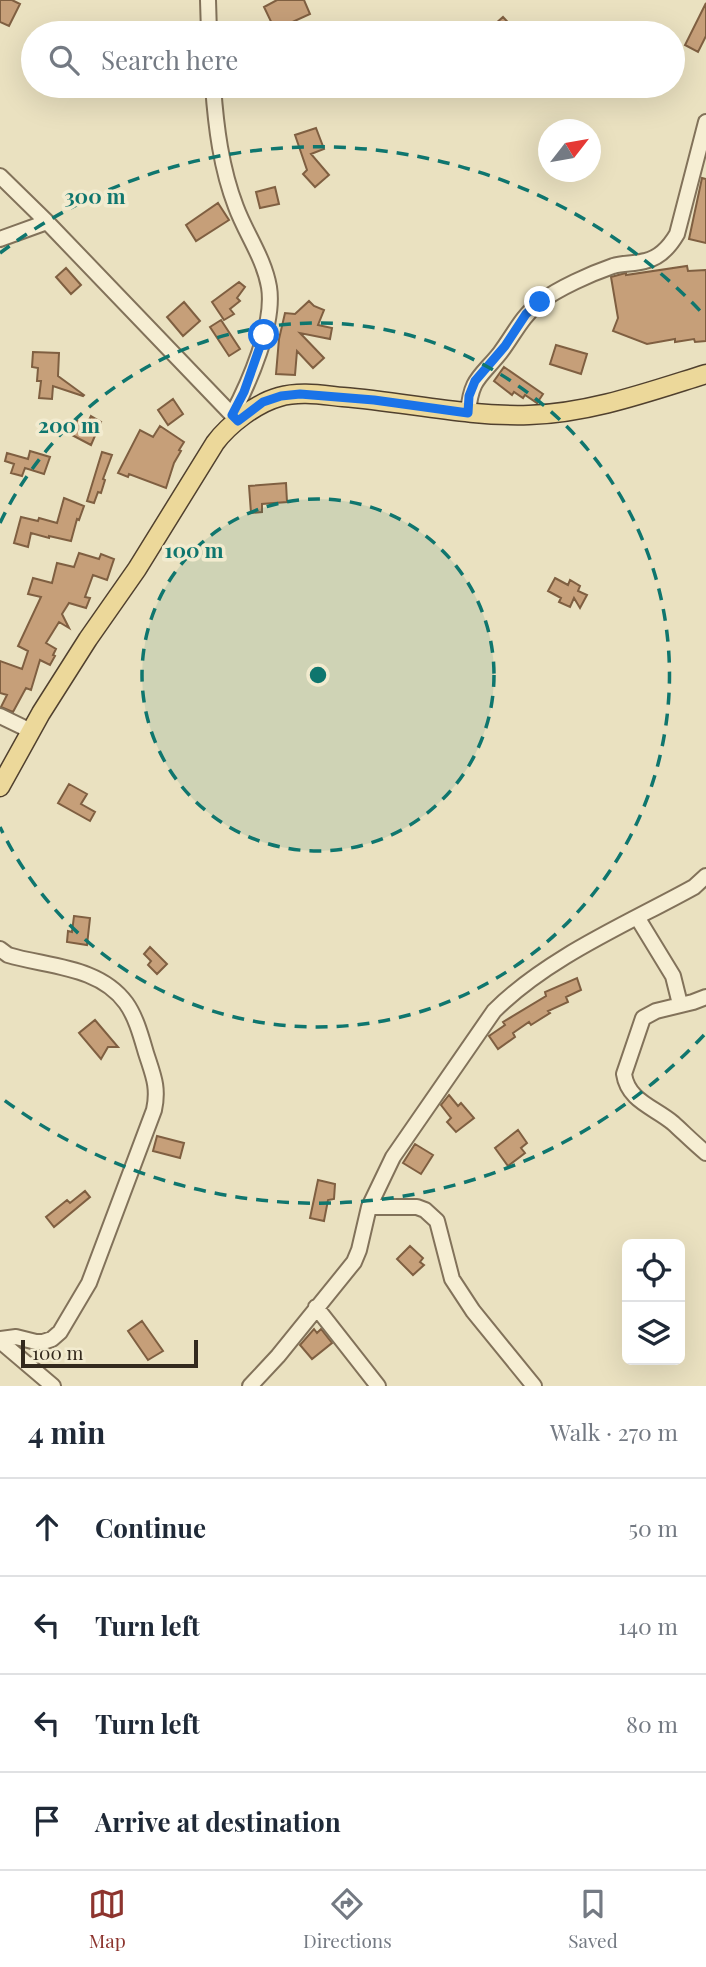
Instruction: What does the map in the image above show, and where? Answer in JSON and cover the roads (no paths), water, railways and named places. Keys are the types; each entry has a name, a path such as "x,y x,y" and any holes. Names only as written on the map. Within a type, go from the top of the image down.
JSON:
{"main road":[{"path":"0,786 88,639 144,559 215,443 235,418 263,402 300,394 374,400 468,413 531,415 580,410 706,374"}],"street":[{"path":"208,0 209,21"},
{"path":"0,176 235,418 264,335 269,289 262,261 241,219 227,182 215,123 214,98"},
{"path":"468,413 469,396 475,381 505,346 526,314 540,302 613,266 645,261 671,244 677,234 706,122"},
{"path":"0,239 47,222"},
{"path":"0,716 31,731"},
{"path":"250,1386 278,1356 354,1262 369,1207 393,1157 494,1011 510,995 535,977 602,935 694,887 706,876"},
{"path":"637,917 673,976 680,1004"},
{"path":"0,949 8,955 85,974 108,984 126,1003 137,1024 157,1089 153,1110 89,1283 60,1332 44,1342 16,1337 0,1340"},
{"path":"706,997 656,1011 643,1018 624,1074 625,1083 642,1104 661,1114 706,1153"},
{"path":"369,1207 417,1207 425,1210 437,1221 453,1279 473,1311 534,1386"},
{"path":"317,1307 377,1386"},
{"path":"0,1340 53,1386"}]}
